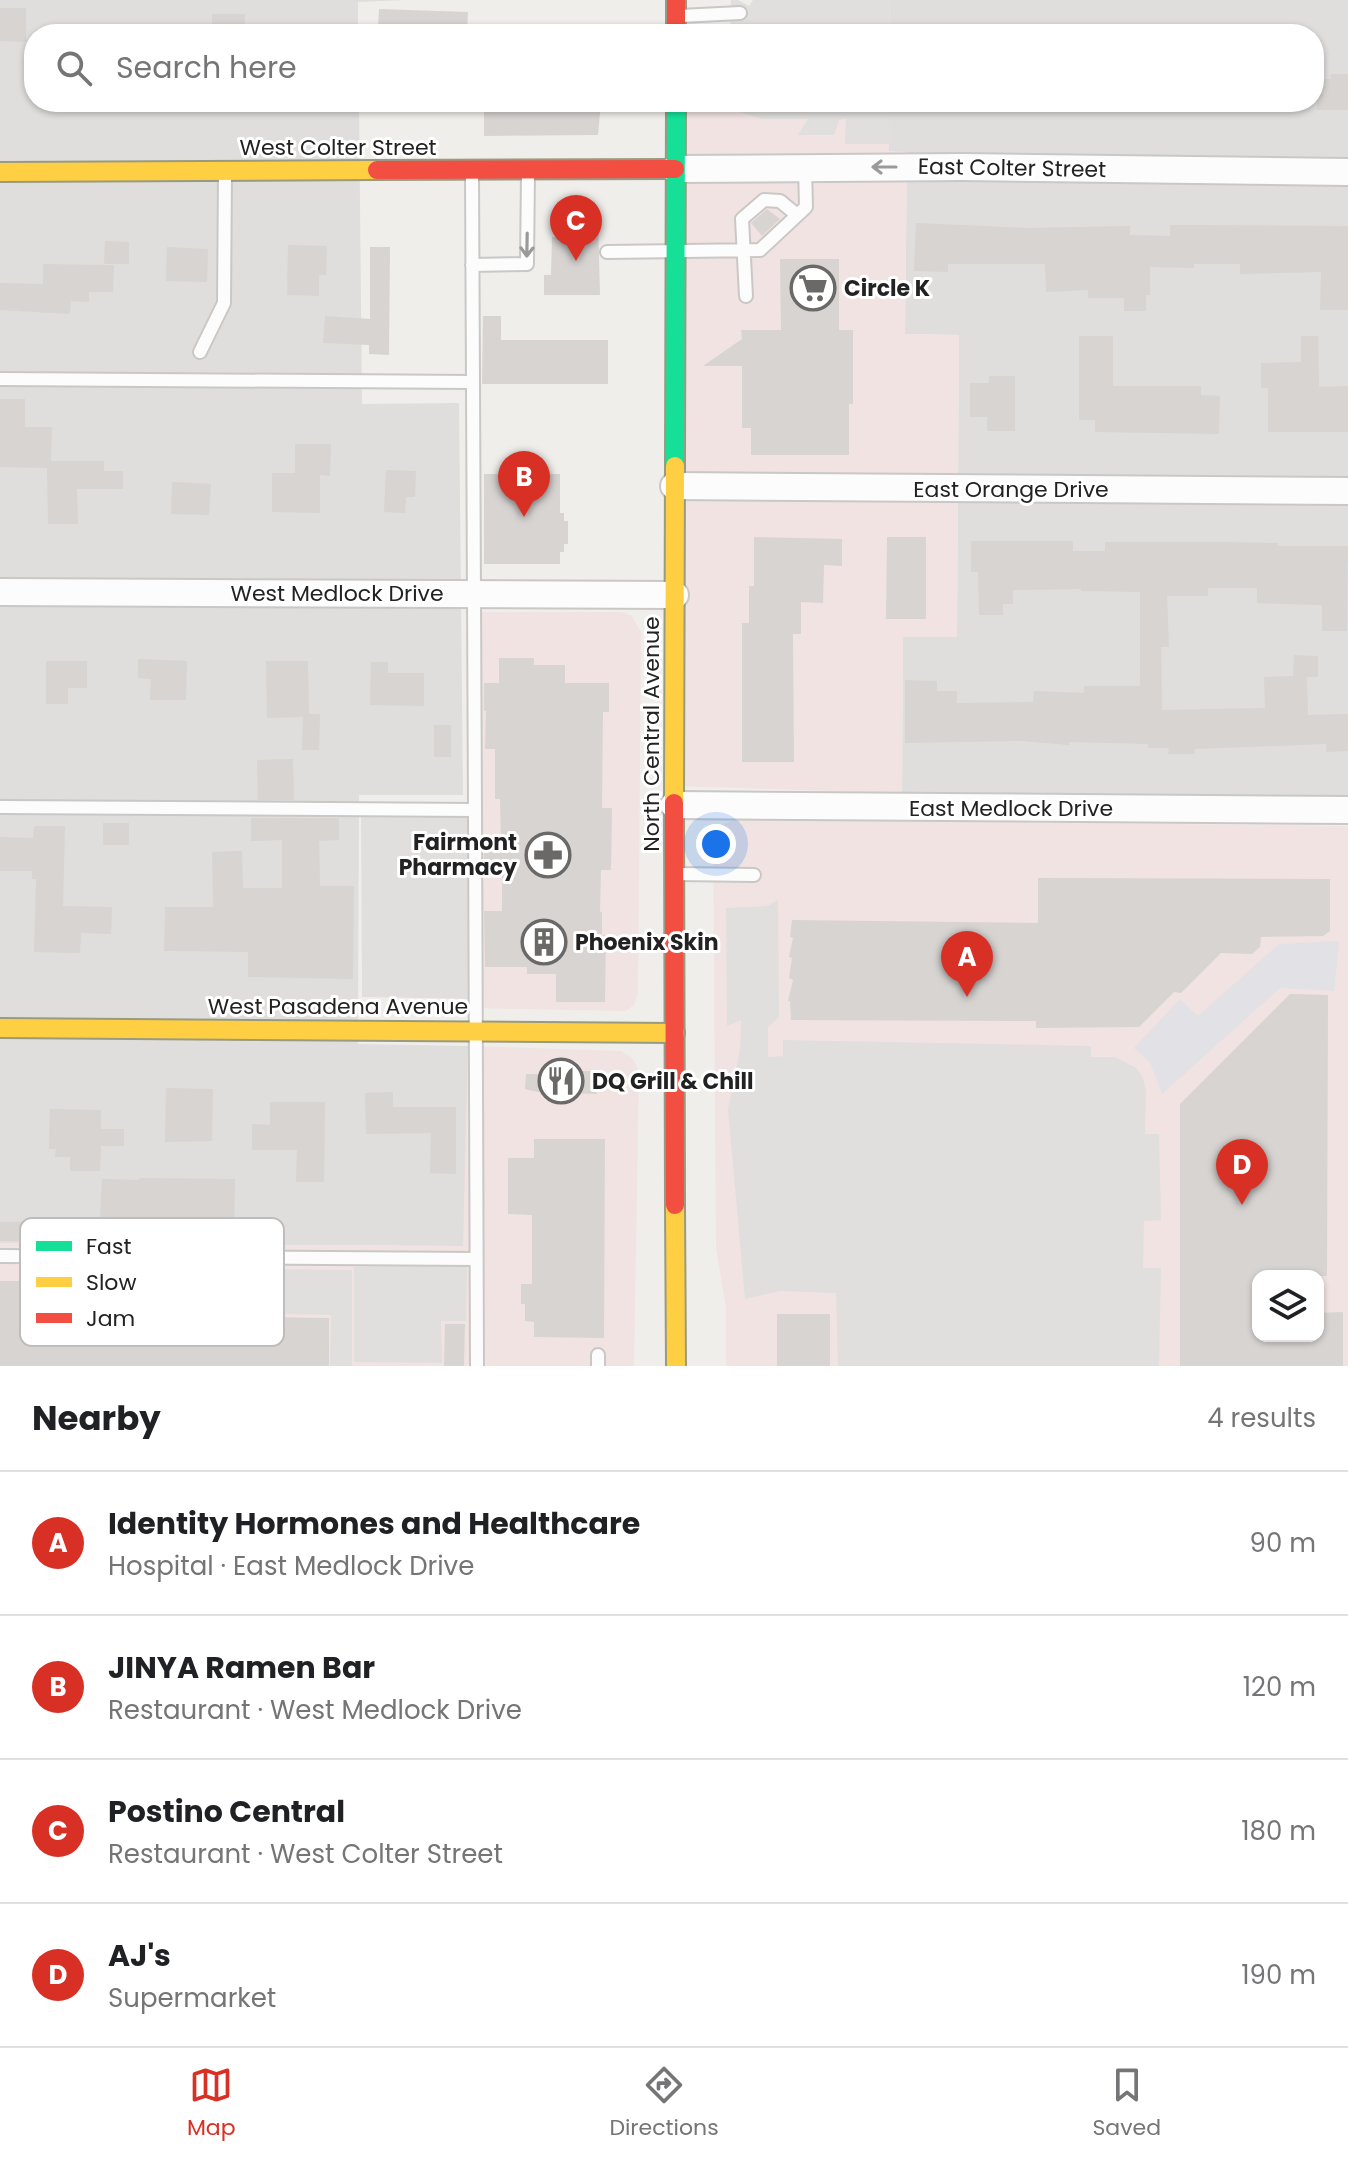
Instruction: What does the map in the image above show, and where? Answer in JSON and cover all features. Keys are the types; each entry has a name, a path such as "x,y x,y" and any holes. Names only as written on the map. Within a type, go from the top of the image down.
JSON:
{"street":[{"name":"North Central Avenue","path":"676,112 676,1366"},
{"name":"East Colter Street","path":"675,169 962,167 1348,172"},
{"name":"West Colter Street","path":"0,172 675,169"},
{"name":"East Orange Drive","path":"674,486 1348,491"},
{"name":"West Medlock Drive","path":"0,592 675,595"},
{"name":"East Medlock Drive","path":"674,805 1348,810"},
{"name":"West Pasadena Avenue","path":"0,1028 675,1033"}],"lane":[{"path":"676,17 740,13"},
{"path":"607,252 760,250 806,207 805,167"},
{"path":"472,170 477,1366"},
{"path":"472,265 527,264 528,170"},
{"path":"200,352 224,303 225,172"},
{"path":"746,296 742,219 764,200 780,201 797,215"},
{"path":"0,379 472,382"},
{"path":"0,807 475,810"},
{"path":"675,874 754,875"},
{"path":"0,1256 20,1256"},
{"path":"284,1258 476,1259"}],"shaded area":[{"path":"0,0 406,0 358,2 358,24 24,24 24,112 359,112 362,404 459,403 463,795 359,795 358,1044 468,1046 464,1246 284,1245 284,1218 20,1218 20,1243 0,1243"},
{"path":"731,0 749,6 753,0 890,0 889,24 730,24"},
{"path":"890,0 1348,0 1348,796 902,793 903,637 957,637 959,335 905,334 907,152 889,152 889,112 1324,112 1324,24 889,24"},
{"path":"676,112 889,112 889,151 907,152 905,334 959,335 957,637 903,637 902,793 674,786"},
{"path":"740,112 889,112 889,144 845,144 846,118 839,120 834,135 798,135 808,119 762,119"},
{"path":"473,612 621,612 631,615 641,632 638,993 634,1005 626,1011 476,1008"},
{"path":"361,815 473,816 474,999 362,997"},
{"path":"736,819 1348,826 1348,1366 726,1366 726,1308 716,1249 713,835 717,827"},
{"path":"778,900 779,1017 768,1027 768,1057 783,1056 783,1040 1091,1046 1091,1057 1115,1057 1136,1068 1146,1089 1145,1134 1159,1134 1161,1220 1144,1221 1143,1268 1161,1268 1159,1366 838,1366 836,1293 780,1291 745,1299 728,1109 740,1049 741,1020 727,1026 726,908 767,906"},
{"path":"1339,941 1334,991 1280,988 1162,1094 1150,1062 1134,1048 1180,999 1198,1016 1279,944"},
{"path":"468,1046 621,1051 631,1057 639,1074 634,1366 0,1366 0,1243 20,1243 20,1346 284,1346 284,1245 463,1246"},
{"path":"467,1265 466,1321 441,1321 442,1363 354,1362 354,1267"},
{"path":"284,1269 352,1270 352,1366 330,1366 331,1315 284,1314"}],"building":[{"path":"0,8 26,8 24,42 0,41"},
{"path":"379,9 468,12 467,24 378,24"},
{"path":"212,14 245,14 245,24 212,24"},
{"path":"1331,74 1348,74 1348,110 1324,110 1324,79 1331,79"},
{"path":"484,112 600,112 598,135 484,136"},
{"path":"767,209 780,219 762,236 751,223"},
{"path":"575,220 598,220 600,295 544,295 544,275 551,275 552,237 560,237 560,229 568,229 568,222 575,223"},
{"path":"916,223 1028,228 1130,226 1130,235 1170,236 1170,225 1348,226 1348,310 1320,310 1321,272 1240,274 1240,264 1194,264 1194,268 1150,267 1150,295 1146,295 1146,311 1124,311 1124,298 1088,298 1088,290 1046,292 1045,264 948,264 948,272 914,271"},
{"path":"105,241 129,242 129,264 104,264"},
{"path":"288,245 327,246 326,275 319,275 319,296 287,295"},
{"path":"167,247 208,249 207,282 166,281"},
{"path":"370,247 390,247 389,355 369,354 369,345 323,343 325,316 370,319"},
{"path":"780,259 839,259 839,330 853,330 849,455 751,455 751,428 742,428 742,366 703,366 742,339 741,330 781,330"},
{"path":"43,264 114,265 113,292 89,292 89,302 71,301 70,314 0,310 0,283 43,284"},
{"path":"483,316 501,316 501,340 608,340 608,384 482,384"},
{"path":"1079,336 1113,336 1113,386 1201,386 1201,395 1220,396 1219,434 1095,432 1095,420 1079,420"},
{"path":"1301,336 1318,336 1319,387 1348,386 1348,432 1268,432 1268,388 1261,388 1261,363 1301,362"},
{"path":"989,376 1015,376 1015,431 987,431 987,417 970,417 970,383 989,383"},
{"path":"0,399 25,399 25,427 52,427 51,461 104,461 104,471 123,471 123,489 77,489 78,524 48,524 47,468 0,467"},
{"path":"295,444 331,444 330,476 320,475 320,513 272,512 272,473 295,473"},
{"path":"386,470 416,471 415,497 406,497 405,513 384,512"},
{"path":"484,474 560,474 560,513 564,513 564,521 568,521 568,544 564,544 564,552 560,552 560,564 484,564"},
{"path":"172,482 211,484 209,515 171,514"},
{"path":"754,537 842,539 842,566 824,565 823,603 801,602 801,634 793,634 794,762 742,762 742,623 749,623 749,586 754,586"},
{"path":"887,537 926,537 926,619 886,619"},
{"path":"971,541 1073,541 1073,551 1105,551 1105,542 1348,546 1347,631 1322,631 1322,605 1257,603 1257,588 1208,588 1208,596 1167,596 1169,647 1161,647 1162,710 1265,708 1264,677 1293,676 1294,655 1318,656 1318,677 1307,677 1308,715 1348,714 1348,751 1326,752 1326,744 1195,749 1194,754 1168,754 1169,748 1148,748 1148,744 1069,742 1069,745 1022,741 905,743 905,680 937,681 937,691 957,691 957,703 1033,702 1034,691 1084,693 1084,686 1140,686 1140,592 1013,590 1013,604 1003,604 1003,615 979,615 978,572 971,572"},
{"path":"499,658 534,658 534,665 565,665 565,683 609,683 609,712 603,712 602,808 612,808 611,870 601,870 600,912 602,935 606,935 605,1002 556,1002 556,974 527,974 527,967 485,967 484,911 502,911 502,870 484,870 484,841 501,841 500,799 495,799 495,749 485,749 484,711 484,683 499,683"},
{"path":"138,659 187,661 186,700 150,700 151,679 138,678"},
{"path":"46,661 87,661 87,688 68,688 68,704 46,704"},
{"path":"266,661 308,661 309,714 320,714 319,750 302,750 303,717 267,718"},
{"path":"371,662 388,662 388,673 424,673 424,706 370,705"},
{"path":"434,725 451,725 451,757 434,757"},
{"path":"293,759 294,800 258,800 257,760"},
{"path":"251,818 339,818 339,840 319,841 320,886 354,886 353,979 248,977 248,952 164,951 165,907 213,907 212,852 242,851 243,888 282,888 282,840 251,841"},
{"path":"103,823 129,823 129,845 103,845"},
{"path":"34,826 65,826 63,906 112,907 111,934 81,933 80,953 34,952 36,879 32,879 32,871 0,871 0,837 33,838"},
{"path":"1038,878 1330,879 1330,931 1323,936 1261,937 1260,947 1252,954 1221,953 1181,993 1174,992 1139,1027 1036,1028 1036,1021 791,1020 788,1001 793,980 789,978 792,920 1038,923"},
{"path":"1290,994 1328,995 1327,1276 1324,1276 1324,1270 1252,1270 1252,1342 1324,1342 1324,1313 1343,1312 1343,1366 1180,1366 1180,1104"},
{"name":"DQ Grill & Chill","path":"574,1071 597,1071 597,1094 525,1089 526,1074 574,1074"},
{"path":"166,1088 213,1089 212,1141 165,1142"},
{"path":"393,1092 393,1107 456,1107 456,1174 430,1173 431,1133 366,1134 365,1093"},
{"path":"270,1102 325,1102 324,1182 296,1182 297,1150 252,1150 252,1124 270,1125"},
{"path":"50,1109 101,1110 101,1129 124,1129 124,1146 101,1146 100,1171 70,1171 70,1157 55,1157 56,1149 49,1149"},
{"path":"534,1139 605,1139 604,1338 534,1337 534,1322 525,1321 521,1284 532,1284 532,1215 508,1214 508,1158 534,1158"},
{"path":"102,1179 235,1179 234,1218 100,1218"},
{"path":"0,1222 20,1222 20,1241 0,1241"},
{"path":"0,1281 20,1281 20,1346 284,1346 284,1317 329,1318 329,1366 0,1366"},
{"path":"777,1314 830,1314 830,1366 777,1366"},
{"path":"445,1324 465,1324 464,1366 444,1366"}],"traffic: fast":[{"path":"675,466 676,112"}],"traffic: slow":[{"path":"0,172 377,170"},
{"path":"674,803 675,466"},
{"path":"0,1028 675,1033"},
{"path":"675,1205 676,1366"}],"traffic: jam":[{"path":"676,0 676,24"},
{"path":"377,170 675,169"},
{"path":"674,803 675,1205"}],"place":[{"name":"Postino Central","path":"576,261"},
{"name":"Circle K","path":"813,288"},
{"name":"JINYA Ramen Bar","path":"524,517"},
{"name":"Fairmont Pharmacy","path":"548,855"},
{"name":"Phoenix Skin","path":"544,942"},
{"name":"Identity Hormones and Healthcare","path":"967,997"},
{"name":"DQ Grill & Chill","path":"561,1081"},
{"name":"AJ's","path":"1242,1205"}]}
